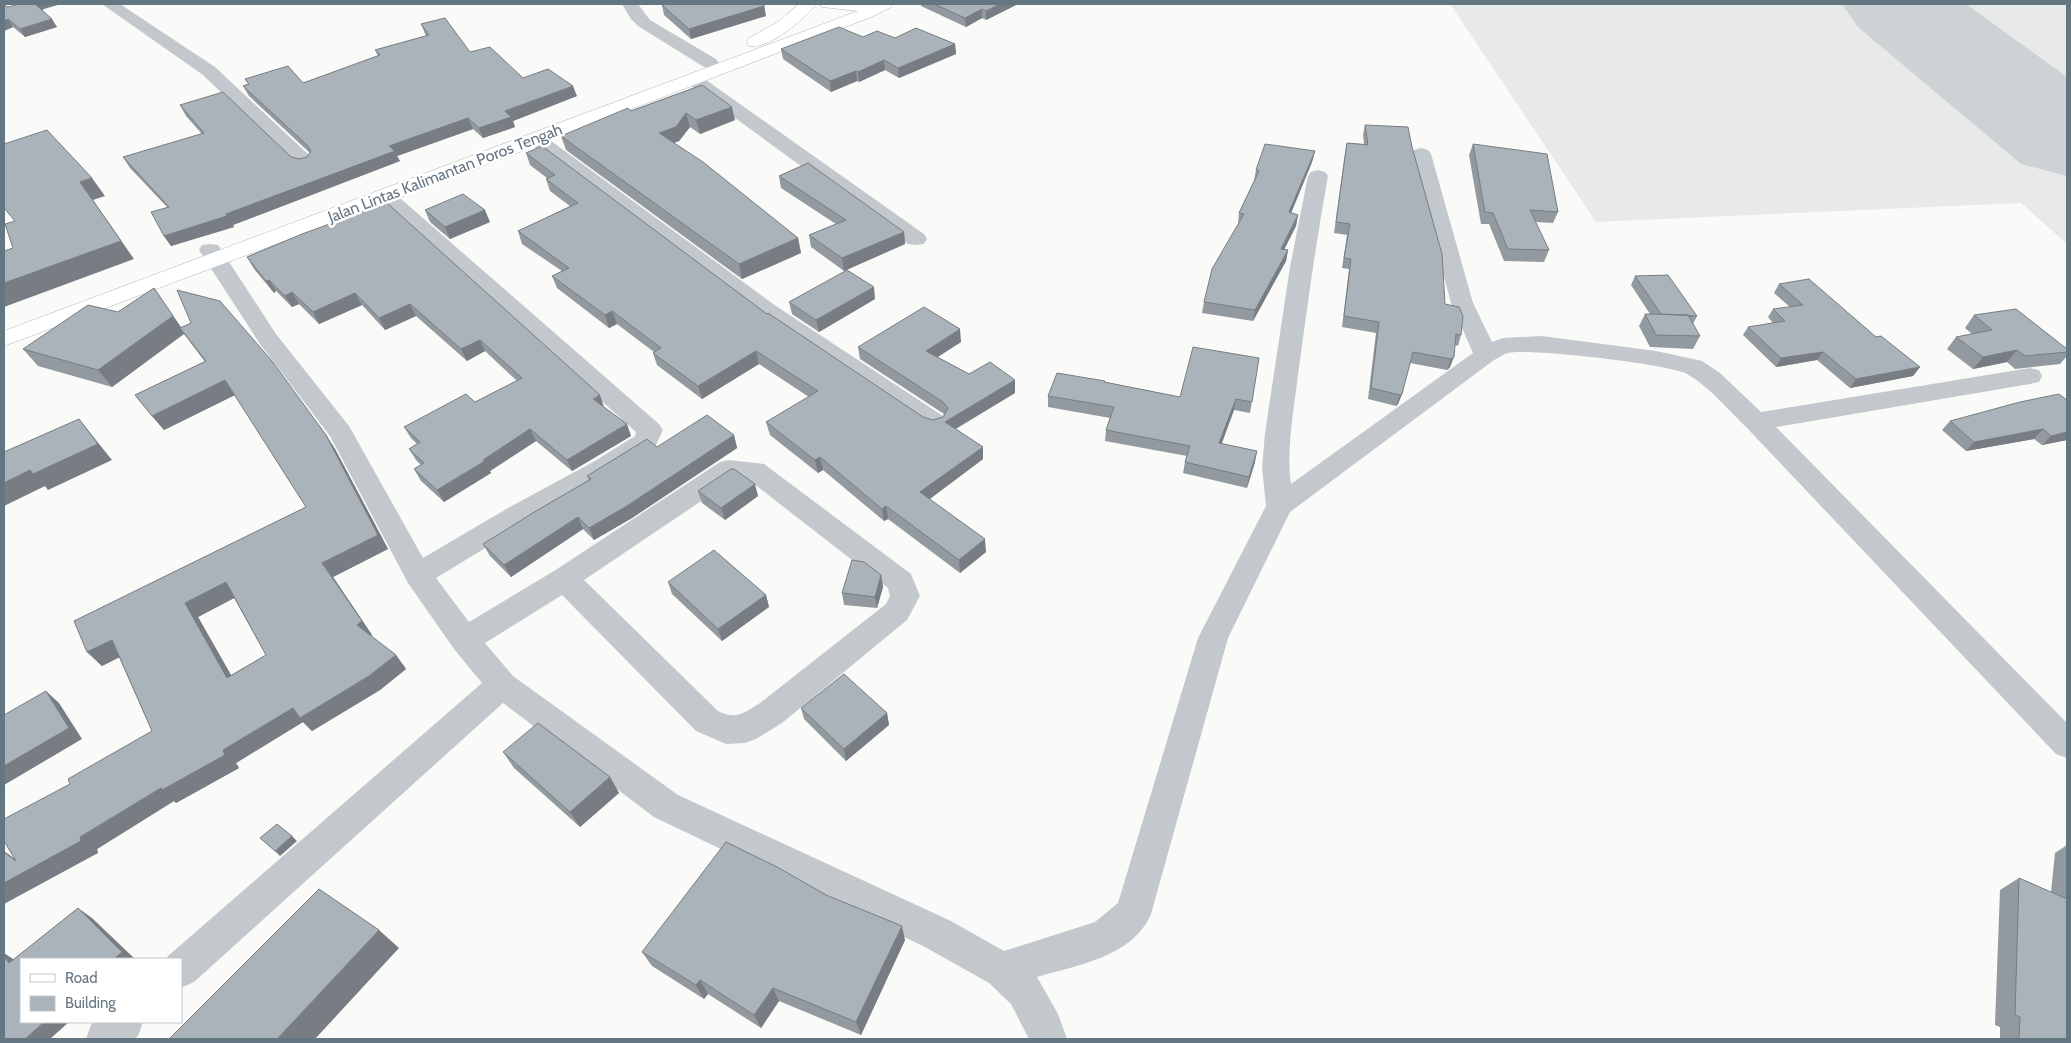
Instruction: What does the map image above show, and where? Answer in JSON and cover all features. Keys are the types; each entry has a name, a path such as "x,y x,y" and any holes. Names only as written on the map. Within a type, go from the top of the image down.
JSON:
{"main road":[{"name":"Jalan Lintas Kalimantan Poros Tengah","path":"4,339 213,254 528,134 710,62 781,29 808,4"},
{"path":"828,4 846,6 884,4"},
{"name":"Jalan Lintas Kalimantan Poros Tengah","path":"4,325 386,196 815,34 884,4"}],"street":[{"path":"110,4 209,71 305,162"},
{"path":"630,4 644,23 710,62"},
{"path":"692,79 916,239"},
{"path":"536,139 768,311 934,422"},
{"path":"1421,154 1452,261 1462,303 1486,355"},
{"path":"1280,506 1275,466 1301,267 1318,176"},
{"path":"386,196 650,430 646,441 604,468 518,515 418,575"},
{"path":"213,254 268,339 340,432 418,575 465,640 502,685 666,806 938,934 1002,970 1024,991 1048,1039"},
{"path":"1002,970 1106,937 1133,914 1213,638 1280,506 1486,355 1502,346 1542,344 1656,359 1693,367 1711,379 1756,422 2067,744"},
{"path":"1756,422 2030,376"},
{"path":"465,640 564,579 729,469 734,468 755,471 900,582 905,596 897,612 771,713 745,729 726,730 708,721 564,579"},
{"path":"182,968 502,685"},
{"path":"105,1039 123,1023"}],"shaded area":[{"path":"1450,4 2067,4 2067,244 2021,203 1596,222"}],"building":[{"path":"17,4 35,4 52,19 20,29 8,19 4,21 4,5 8,7"},
{"path":"764,4 764,6 689,29 662,5"},
{"path":"934,4 1000,4 986,11 982,9 965,18"},
{"path":"445,18 470,52 490,47 523,78 548,69 573,86 505,111 511,117 479,128 468,118 389,146 395,151 226,214 227,216 164,236 151,212 169,207 123,157 204,133 180,105 223,92 291,157 299,159 307,157 311,151 308,146 243,86 249,84 245,79 288,66 303,83 380,55 375,50 429,35 421,24"},
{"path":"839,27 863,37 877,31 895,38 916,28 955,44 898,68 884,60 858,72 856,71 830,81 781,49"},
{"path":"702,85 732,107 696,120 686,113 676,127 659,133 703,162 798,238 739,264 561,136 628,108 631,111"},
{"path":"1365,125 1408,127 1442,254 1445,304 1459,307 1463,316 1461,335 1456,334 1454,357 1451,359 1413,352 1402,394 1400,395 1371,388 1379,322 1344,316 1351,259 1344,258 1350,224 1336,222 1347,143 1368,145"},
{"path":"47,130 92,178 80,182 121,241 4,283 4,251 13,248 5,224 15,221 4,208 4,144"},
{"path":"1265,144 1315,151 1289,212 1298,215 1281,249 1288,250 1255,310 1204,302 1212,269 1244,214 1239,213 1259,171 1256,170"},
{"path":"1473,144 1547,154 1558,212 1530,210 1549,250 1508,249 1493,213 1485,212"},
{"path":"542,146 767,314 923,417 933,420 943,417 948,408 943,402 858,347 924,307 960,329 926,351 969,374 990,362 1015,380 945,422 983,447 920,492 985,539 959,560 886,506 882,509 820,457 815,460 766,422 818,391 756,351 698,386 653,353 661,348 612,311 605,315 552,276 569,268 518,231 578,203 546,179 555,175 526,153"},
{"path":"808,163 904,232 842,258 809,235 846,220 779,176"},
{"path":"463,194 485,210 445,227 425,210"},
{"path":"387,203 600,395 593,399 627,424 567,460 530,429 483,460 485,461 437,490 414,469 424,463 409,449 420,442 404,427 466,394 475,402 522,378 480,340 461,349 410,304 379,318 355,293 313,312 292,292 285,296 269,280 266,281 247,257 302,234"},
{"path":"847,270 874,287 816,320 789,302"},
{"path":"1668,275 1697,316 1661,314 1635,276"},
{"path":"1809,279 1876,337 1881,336 1920,367 1856,379 1823,352 1781,358 1748,327 1785,321 1773,309 1803,305 1779,284"},
{"path":"154,288 173,316 98,370 23,349 88,305 118,312"},
{"path":"177,290 220,301 272,361 326,435 378,535 322,563 362,621 357,625 396,655 369,676 300,718 293,708 223,750 225,755 162,790 161,788 80,837 81,841 4,883 4,852 16,861 4,841 4,819 70,784 68,779 152,731 112,640 87,652 74,621 306,507 225,380 152,416 135,395 206,361 180,328 191,323","holes":["226,582 266,655 227,678 185,603"]},
{"path":"2016,309 2067,349 2067,352 2025,356 2017,350 1983,357 1956,337 1992,330 1974,315"},
{"path":"1645,314 1688,315 1700,336 1656,335"},
{"path":"1193,347 1259,358 1252,402 1236,399 1219,443 1257,451 1249,477 1185,462 1190,446 1106,430 1114,407 1048,396 1057,373 1180,397"},
{"path":"2059,394 2067,400 2067,432 2051,436 2043,429 1974,442 1950,421 2020,402"},
{"path":"707,415 734,435 627,506 589,528 578,517 504,565 483,544 591,479 587,476 647,439 657,447"},
{"path":"79,419 98,444 33,474 30,470 4,483 4,452"},
{"path":"731,469 734,469 755,484 721,508 698,491"},
{"path":"714,550 766,595 718,629 668,582"},
{"path":"852,560 864,562 881,575 875,597 842,593"},
{"path":"844,674 887,713 844,749 801,708"},
{"path":"46,691 69,728 4,766 4,715"},
{"path":"538,723 610,777 570,812 503,752"},
{"path":"277,824 292,836 275,851 260,838"},
{"path":"726,842 779,868 826,895 902,926 856,1022 773,988 754,1015 700,980 696,985 642,952"},
{"path":"2019,878 2067,899 2067,1039 2019,1039 2020,1017 2015,1015"},
{"path":"319,889 379,930 277,1039 169,1039"},
{"path":"78,908 122,952 115,958 20,958 20,1023 43,1023 25,1039 4,1039 4,957 9,963"}],"runway":[{"path":"1896,4 2067,137"}]}
